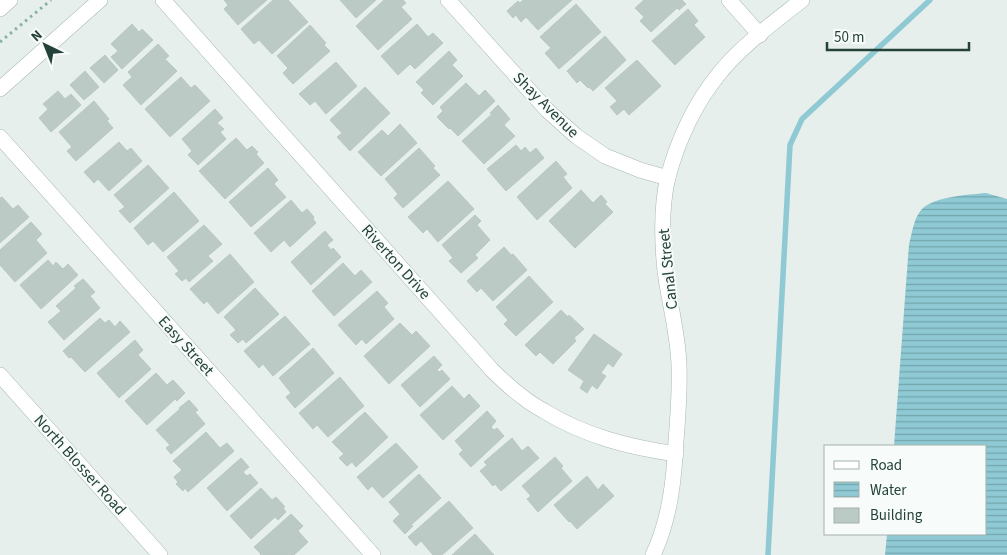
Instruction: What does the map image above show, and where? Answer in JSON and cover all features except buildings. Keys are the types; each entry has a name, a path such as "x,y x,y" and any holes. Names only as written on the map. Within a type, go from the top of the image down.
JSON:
{"street":[{"path":"0,9 10,0"},
{"path":"0,89 100,0"},
{"name":"Riverton Drive","path":"164,0 492,370 524,399 582,431 610,441 646,450 676,454"},
{"name":"Shay Avenue","path":"448,0 546,110 576,136 605,156 640,170 668,178"},
{"path":"729,0 760,34"},
{"name":"Canal Street","path":"653,555 660,541 671,499 678,414 679,364 663,236 668,178 681,138 696,107 718,75 740,51 802,0"},
{"name":"Easy Street","path":"0,137 373,555"},
{"name":"North Blosser Road","path":"0,375 160,555"}],"path":[{"path":"0,42 50,0"}],"water":[{"path":"986,193 1007,199 1007,555 885,555 887,535 987,535 987,445 894,445 909,244 915,220 924,207 931,203 960,196"}],"waterway":[{"path":"768,555 790,145 802,119 930,0"}]}
